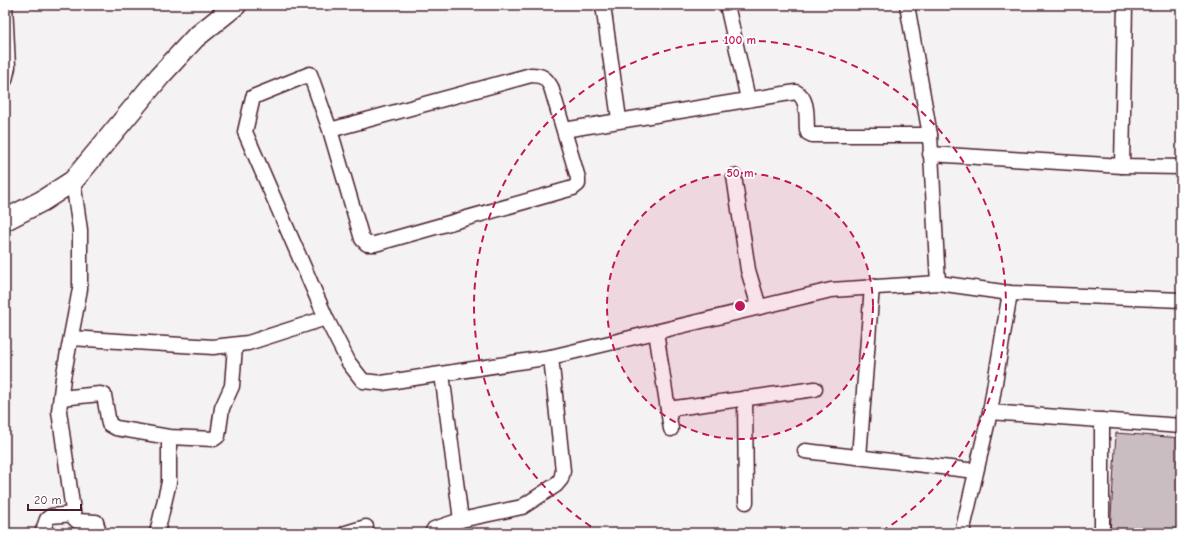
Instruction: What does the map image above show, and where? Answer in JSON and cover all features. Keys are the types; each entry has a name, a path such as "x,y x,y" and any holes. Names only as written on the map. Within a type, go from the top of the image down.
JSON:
{"street":[{"path":"5,5 8,67 5,80"},
{"path":"5,220 42,201 73,181 160,76 195,38 236,5"},
{"path":"603,5 619,120"},
{"path":"727,5 748,99"},
{"path":"908,5 930,135 938,283"},
{"path":"1122,166 1125,5"},
{"path":"330,130 531,75 540,75 547,80 578,178 578,184 573,188 375,244 367,244 362,239 330,130 310,74 253,97 245,132 326,318 349,363 363,381 382,383 551,357 831,290 872,286 938,283 1010,293 1181,300"},
{"path":"564,130 796,92 805,100 807,130 808,133 812,135 930,135"},
{"path":"930,154 1122,166 1181,167"},
{"path":"734,176 747,263 758,307"},
{"path":"73,181 80,230 80,289 60,398 60,428 75,520 96,522 99,533"},
{"path":"859,457 872,286"},
{"path":"962,533 990,412 1010,293"},
{"path":"71,338 213,348 235,346 326,318"},
{"path":"656,332 670,429"},
{"path":"60,398 100,394 104,395 107,419 112,427 169,437 214,439 218,436 222,408 232,386 235,346"},
{"path":"432,533 434,529 461,520 522,507 556,485 561,479 563,471 551,357"},
{"path":"442,374 461,520"},
{"path":"668,409 815,389"},
{"path":"745,398 746,502"},
{"path":"990,412 1181,426"},
{"path":"1102,420 1102,533"},
{"path":"157,533 169,482 169,437"},
{"path":"805,452 976,471"},
{"path":"42,533 46,519 51,516 73,514"},
{"path":"346,533 366,527"}],"building":[{"path":"1116,433 1181,438 1181,533 1110,533"}]}
